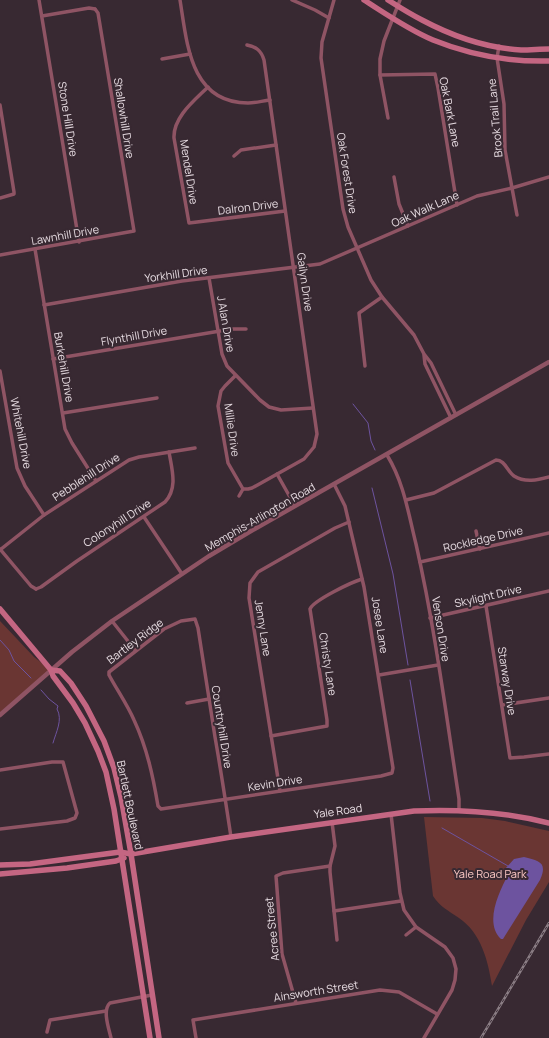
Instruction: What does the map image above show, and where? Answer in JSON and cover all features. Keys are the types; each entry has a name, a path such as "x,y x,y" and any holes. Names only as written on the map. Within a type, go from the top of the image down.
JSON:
{"main road":[{"path":"364,0 432,39 471,52 498,58 549,62"},
{"path":"388,0 399,3 433,26 464,37 521,50 549,49"},
{"path":"0,609 51,670"},
{"name":"Bartlett Boulevard","path":"150,1038 110,788 99,755 85,723 73,703 53,676 51,670 60,671 71,683 92,716 108,752 118,786 159,1038"},
{"path":"99,755 108,752"},
{"name":"Yale Road","path":"0,865 37,864 120,852 130,854 231,837 414,811 459,810 507,815 549,823"},
{"name":"Yale Road","path":"0,874 67,868 122,860 130,854"},
{"path":"134,936 143,934"}],"street":[{"name":"Stone Hill Drive","path":"39,0 78,242"},
{"path":"180,0 190,54 196,72 208,87 219,95 236,102 270,100"},
{"path":"292,0 329,18"},
{"name":"Oak Forest Drive","path":"334,0 322,42 321,58 343,213 371,280 382,297 414,335 424,354 431,363 456,415"},
{"path":"388,118 380,76 380,59 382,48 399,3"},
{"name":"Shallowhill Drive","path":"42,16 96,7 134,232"},
{"name":"Gailyn Drive","path":"243,489 252,488 304,459 313,450 317,434 263,55 258,48 247,44"},
{"name":"Brook Trail Lane","path":"499,46 498,58 504,104 505,150 517,216"},
{"path":"162,59 190,54"},
{"name":"Oak Bark Lane","path":"380,76 435,74 457,205"},
{"name":"Mendel Drive","path":"190,223 174,138 175,128 179,118 208,87"},
{"path":"0,105 14,192 14,194 10,196 0,198"},
{"path":"0,141 6,140"},
{"path":"234,156 241,150 276,145"},
{"path":"394,177 399,204 408,226"},
{"name":"Oak Walk Lane","path":"311,264 320,264 477,196 549,177"},
{"name":"Dalron Drive","path":"190,223 285,211"},
{"name":"Lawnhill Drive","path":"0,255 134,232"},
{"name":"Burkehill Drive","path":"35,249 65,429 96,481"},
{"name":"Yorkhill Drive","path":"44,305 182,281 311,264"},
{"name":"J Alan Drive","path":"209,278 224,361 235,376 269,407 281,410 313,408"},
{"path":"365,366 358,313 382,297"},
{"name":"Flynthill Drive","path":"54,359 236,328 246,329"},
{"name":"Oak Forest Drive","path":"424,354 425,364 451,418"},
{"name":"Memphis-Arlington Road","path":"0,715 87,640 112,621 182,574 237,539 549,362"},
{"name":"Whitehill Drive","path":"0,371 17,468 25,486 44,515"},
{"name":"Millie Drive","path":"235,376 221,391 218,406 227,461 239,485 243,489"},
{"path":"63,413 157,398"},
{"name":"Pebblehill Drive","path":"0,549 44,515 130,460 195,448"},
{"name":"Colonyhill Drive","path":"0,549 36,591 77,561 165,502 171,493 174,478 169,452"},
{"path":"500,454 499,460 510,473 518,478 537,480 549,477"},
{"name":"Venson Drive","path":"387,455 399,476 420,562 438,665 459,799 459,810"},
{"path":"406,500 434,493 492,461 499,460"},
{"path":"277,474 295,506"},
{"name":"Josee Lane","path":"334,484 344,502 362,579 394,768 392,773"},
{"path":"239,496 243,489"},
{"path":"144,517 182,574"},
{"name":"Jenny Lane","path":"280,791 249,598 250,583 254,576 266,567 335,528 349,522"},
{"path":"476,531 480,548"},
{"name":"Rockledge Drive","path":"420,562 549,533"},
{"name":"Christy Lane","path":"271,736 327,726 328,720 310,609 318,601 350,583 362,579"},
{"name":"Skylight Drive","path":"430,618 549,591"},
{"name":"Starway Drive","path":"486,606 510,758 524,758 549,754"},
{"name":"Bartley Ridge","path":"160,808 158,806 152,770 139,732 109,672 135,650 167,627 181,621 195,619"},
{"name":"Countryhill Drive","path":"195,619 198,628 231,837"},
{"path":"112,621 135,650"},
{"path":"379,675 438,665"},
{"path":"502,705 549,698"},
{"path":"187,702 209,699"},
{"path":"0,770 52,762 63,762 77,815 75,818 63,822 0,829"},
{"name":"Kevin Drive","path":"160,808 225,800 381,776 392,773"},
{"path":"391,814 401,901 406,913 416,926 450,953 455,965 456,977 453,987 424,1038"},
{"path":"332,822 335,846 330,866 337,940"},
{"name":"Acree Street","path":"296,1003 282,956 276,876 283,873 330,866"},
{"path":"334,911 401,901"},
{"path":"406,935 416,926"},
{"name":"Ainsworth Street","path":"196,1038 193,1020 374,991 386,990 402,993 437,1014"},
{"path":"110,1038 106,1011 107,1005 110,1003 152,995"},
{"path":"47,1032 50,1020 106,1011"}],"green space":[{"path":"0,621 34,657 51,670 0,715"},
{"name":"Yale Road Park","path":"424,817 482,818 505,821 549,831 549,882 526,920 492,986 486,957 473,931 467,924 442,906 433,896"}],"shaded area":[{"path":"524,857 541,863 543,869 542,874 540,880 503,939 501,939 496,932 493,916 497,899 508,875 505,869 514,859"}],"waterway":[{"path":"353,404 368,423 371,441 375,450"},
{"path":"372,488 393,574 408,665"},
{"path":"0,640 9,650 14,661 31,678"},
{"path":"410,680 430,801"},
{"path":"41,690 58,706 59,722 53,743"},
{"path":"442,828 508,866"}],"railway":[{"path":"481,1038 549,923"}]}
